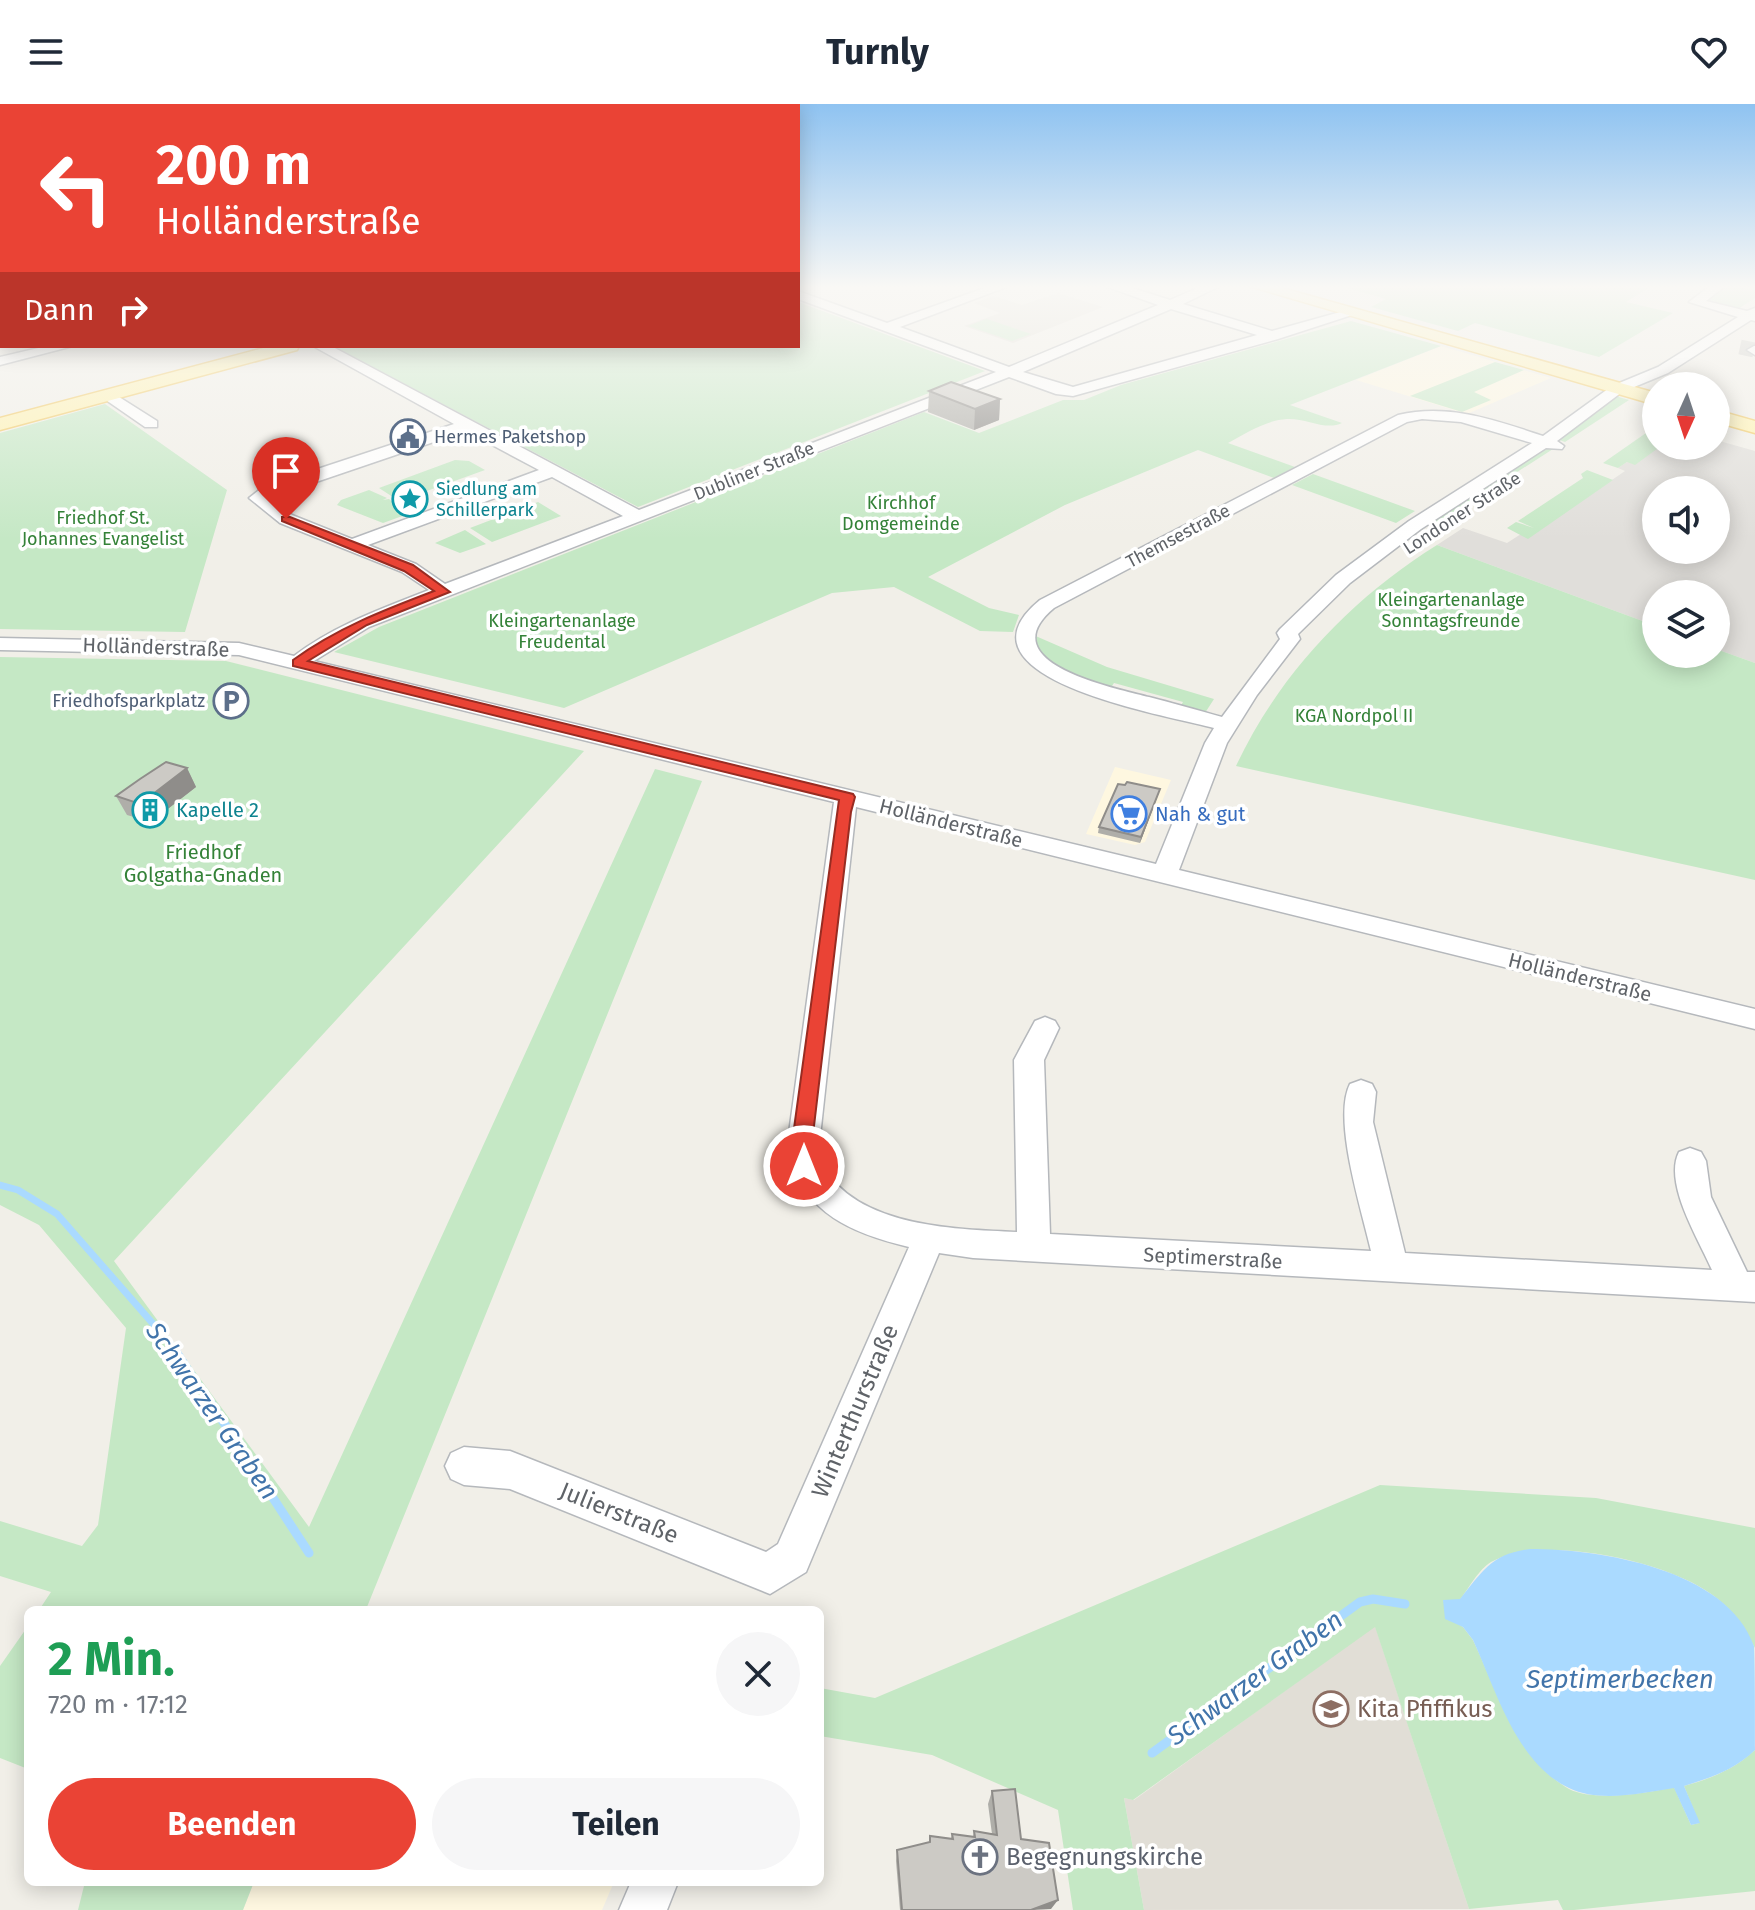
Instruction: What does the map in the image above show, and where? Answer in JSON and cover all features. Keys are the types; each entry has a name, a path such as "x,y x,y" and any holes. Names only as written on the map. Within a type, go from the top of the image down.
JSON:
{"main road":[{"path":"0,424 200,370"},
{"path":"1560,370 1642,393"},
{"path":"1563,370 1621,387"},
{"path":"1730,418 1755,424"}],"street":[{"path":"370,370 639,517"},
{"path":"1006,371 1061,391 1073,392 1151,370"},
{"name":"Londoner Straße","path":"1164,875 1194,794 1227,725 1290,639 1298,638 1359,582 1552,445 1621,387 1662,370"},
{"name":"Dubliner Straße","path":"298,663 323,644 362,623 1006,371"},
{"path":"108,395 151,424"},
{"name":"Londoner Straße","path":"1552,445 1642,399"},
{"name":"Themsestraße","path":"1227,725 1091,688 1057,675 1042,665 1030,649 1025,636 1028,623 1047,604 1403,418 1426,414 1456,416 1552,445"},
{"path":"444,592 409,568 286,519 259,502 261,495 467,425"},
{"path":"352,545 553,471"},
{"name":"Holländerstraße","path":"0,644 215,647 298,663 1755,1019"},
{"name":"Septimerstraße","path":"847,797 802,1155 814,1185 856,1214 929,1239 1034,1248 1746,1287"},
{"path":"1034,1248 1029,1060 1045,1028"},
{"path":"1361,1092 1358,1122 1392,1269"},
{"name":"Septimerstraße","path":"1690,1161 1695,1197 1746,1287"},
{"name":"Winterthurstraße","path":"770,1574 792,1558 929,1239"},
{"name":"Julierstraße","path":"464,1466 510,1470 770,1574"},
{"path":"643,1910 653,1886"}],"shaded area":[{"path":"1380,370 1524,370 1551,378 1467,414 1356,380"},
{"path":"1730,444 1755,451 1755,663 1730,654 1730,580 1642,580 1642,621 1437,545 1463,528 1507,543 1521,534 1529,537 1625,471 1618,468 1642,455 1642,460 1730,460"},
{"path":"1115,767 1171,780 1145,842 1135,845 1086,834"},
{"name":"Kita Pfiffikus","path":"1375,1626 1469,1909 1144,1910 1124,1798 1134,1800"},
{"path":"252,1886 612,1886 602,1910 243,1910"}],"green space":[{"path":"379,370 985,371 638,507"},
{"path":"1174,370 1379,370 1290,405 1342,423 1329,426 1294,419 1279,420 1228,443 1295,467 1274,478 1198,450 1065,505 928,577 989,608 1019,615 1013,632 980,631 894,587 832,593 564,708 334,652 379,627 924,412 979,433 1063,400 1084,400 1121,385"},
{"path":"1474,370 1523,370 1474,392 1491,400 1462,412 1410,396"},
{"path":"1612,395 1629,400 1565,442 1556,439"},
{"name":"Friedhof St. Johannes Evangelist","path":"105,404 227,490 185,632 0,629 0,433"},
{"path":"1642,436 1642,460 1635,465 1627,462 1618,468 1603,463"},
{"path":"1544,447 1553,449 1438,523 1429,520"},
{"path":"455,460 469,461 485,470 399,501 379,488"},
{"path":"1587,470 1613,480 1528,539 1507,528 1516,522 1534,528 1518,521 1583,478 1581,474"},
{"path":"1313,474 1415,511 1396,523 1292,485"},
{"path":"369,490 387,498 383,500 389,499 408,514 383,523 337,505 341,500"},
{"path":"538,502 561,516 492,542 470,528"},
{"path":"465,530 486,544 460,553 435,543"},
{"path":"1437,545 1642,621 1642,668 1730,668 1730,654 1755,663 1755,880 1236,766 1253,732 1296,670 1347,614"},
{"path":"1031,634 1107,667 1214,699 1205,713 1180,707 1183,702 1114,683 1110,689 1084,681 1063,671 1045,657"},
{"name":"Friedhof Golgatha-Gnaden","path":"0,657 226,661 584,751 114,1261 309,1527 655,769 702,781 367,1606 42,1606 51,1592 0,1576 0,1521 82,1546 98,1525 126,1328 39,1225 0,1205"},
{"path":"1380,1485 1596,1498 1755,1528 1755,1648 1727,1607 1694,1583 1637,1562 1605,1555 1541,1550 1513,1554 1487,1565 1460,1600 1443,1600 1452,1620 1463,1627 1473,1640 1500,1702 1522,1742 1551,1776 1569,1789 1606,1796 1674,1787 1691,1825 1699,1823 1684,1786 1722,1772 1755,1750 1755,1891 1574,1910 1563,1910 1558,1900 1469,1909 1375,1627 1133,1800 1124,1798 1144,1910 1073,1910 1058,1810 932,1755 824,1737 824,1689 875,1698"},
{"path":"24,1632 24,1767 0,1758 0,1666"},
{"path":"84,1886 252,1886 243,1910 78,1910"}],"water":[{"name":"Septimerbecken","path":"1530,1549 1591,1553 1658,1569 1690,1581 1717,1598 1739,1620 1754,1646 1755,1750 1730,1768 1684,1786 1700,1823 1691,1825 1674,1788 1607,1796 1581,1793 1569,1788 1551,1777 1521,1743 1473,1640 1463,1627 1445,1619 1443,1600 1460,1599 1489,1565 1506,1555"}],"building":[{"path":"951,382 1000,399 975,409 929,391"},
{"path":"166,762 187,768 140,804 116,796 140,779"},
{"name":"Nah & gut","path":"1127,782 1160,789 1141,837 1099,827 1118,784 1125,785"},
{"name":"Begegnungskirche","path":"1015,1789 1021,1839 1049,1843 1058,1900 1031,1910 902,1910 897,1850 930,1842 930,1836 953,1839 952,1834 975,1837 974,1831 997,1835 992,1791"}],"waterway":[{"name":"Schwarzer Graben","path":"0,1185 18,1190 57,1214 176,1350 208,1399"},
{"name":"Schwarzer Graben","path":"207,1397 309,1553"},
{"name":"Schwarzer Graben","path":"1152,1753 1360,1602 1373,1599 1405,1604"}],"place":[{"name":"Hermes Paketshop","path":"408,437"},
{"name":"Siedlung am Schillerpark","path":"410,499"},
{"name":"Friedhofsparkplatz","path":"231,701"},
{"name":"Kapelle 2","path":"150,810"},
{"name":"Nah & gut","path":"1129,814"},
{"name":"Kita Pfiffikus","path":"1331,1709"},
{"name":"Begegnungskirche","path":"980,1857"}],"route":[{"path":"286,519 409,568 444,592 362,623 323,644 298,663 847,797 802,1143 804,1166"}],"park label":[{"name":"Kirchhof Domgemeinde","path":"901,513"},
{"name":"Kleingartenanlage Sonntagsfreunde","path":"1451,610"},
{"name":"Kleingartenanlage Freudental","path":"562,631"},
{"name":"KGA Nordpol II","path":"1354,716"}]}
